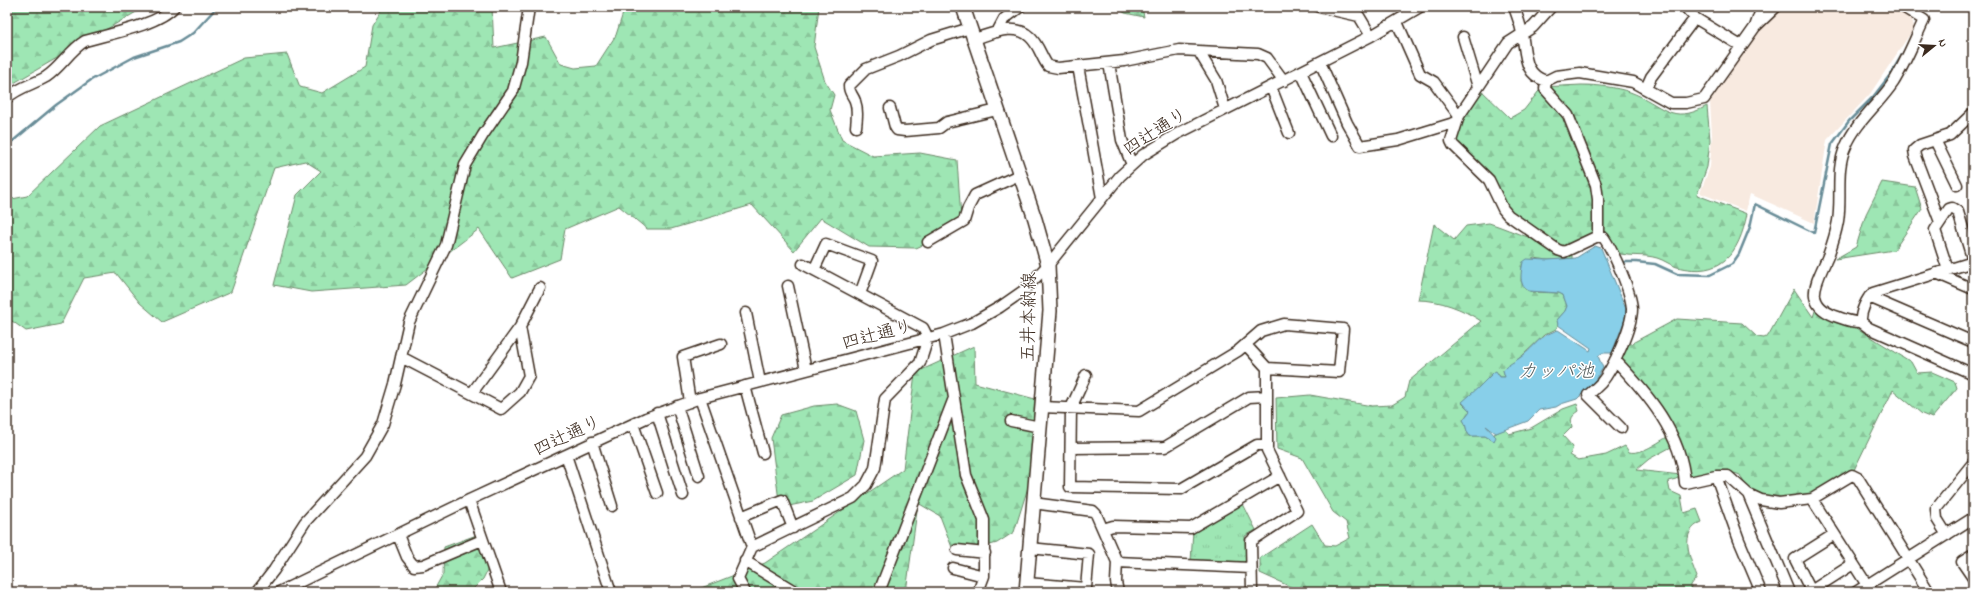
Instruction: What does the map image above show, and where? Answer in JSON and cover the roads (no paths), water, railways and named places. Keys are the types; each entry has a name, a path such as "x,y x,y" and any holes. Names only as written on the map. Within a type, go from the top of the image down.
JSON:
{"main road":[{"name":"五井本納線","path":"963,7 1035,219 1048,265 1050,311 1027,588"}],"street":[{"path":"7,98 47,76 62,63 76,46 85,41 156,20 169,13 174,7"},
{"path":"255,591 274,570 306,522 365,456 382,424 401,357 409,322 446,245 465,165 483,135 513,91 521,62 529,7"},
{"path":"997,32 1004,19 1020,7"},
{"path":"1319,7 1359,16 1371,36"},
{"name":"四辻通り","path":"279,592 291,589 469,500 592,442 658,413 700,398 944,334 972,323 1000,307 1023,290 1048,265 1120,176 1143,156 1177,134 1371,36 1397,22 1406,11 1420,7"},
{"path":"1514,7 1522,34 1526,61 1531,72 1546,81"},
{"path":"1551,7 1532,27 1508,43 1458,119 1452,137 1453,145 1489,180 1503,209 1508,215 1558,250 1564,252 1598,236 1604,238 1614,253 1632,308 1630,320 1615,360 1601,383 1588,395 1621,428"},
{"path":"1684,7 1695,18 1741,46"},
{"path":"1755,27 1762,7"},
{"path":"1546,81 1556,76 1580,73 1633,82 1671,103 1686,103 1704,99 1755,27 1776,7"},
{"path":"1903,7 1924,20 1893,82 1846,146 1841,164 1839,211 1836,228 1828,254 1814,288 1815,297 1822,308 1830,314 1851,321 1861,322 1869,328 1973,374"},
{"path":"1646,88 1651,77 1695,18"},
{"path":"1397,22 1420,74 1434,82 1458,119"},
{"path":"856,127 857,113 855,99 849,91 849,86 866,69 899,56 931,40 972,33 1018,30 1030,36 1048,66 1058,68 1109,63 1179,50 1199,52 1211,50 1258,54 1267,58 1284,81"},
{"path":"1463,37 1478,87"},
{"path":"1199,52 1216,80 1225,109"},
{"path":"1320,62 1346,123 1360,146 1398,140 1458,119"},
{"path":"1109,63 1122,140 1132,165"},
{"path":"1078,66 1102,198"},
{"path":"1301,72 1331,136"},
{"path":"1546,81 1545,89 1568,115 1596,185 1598,199 1598,236"},
{"path":"1271,87 1289,133"},
{"path":"890,108 895,127 897,130 905,131 939,128 946,122 997,110"},
{"path":"1940,222 1914,150 1920,145 1950,135 1973,114"},
{"path":"1935,140 1957,185"},
{"path":"928,242 964,221 968,208 975,195 1019,175"},
{"path":"1861,322 1861,317 1869,297 1877,291 1936,274 1948,270 1973,261 1956,209 1949,209 1935,230 1948,270"},
{"path":"814,270 826,244 872,261 860,294"},
{"path":"741,591 738,579 752,547 853,498 866,485 875,468 885,399 920,363 928,338 923,328 803,264"},
{"path":"1936,274 1973,289"},
{"path":"788,286 806,370"},
{"path":"472,393 520,327 540,288"},
{"path":"1869,297 1973,342"},
{"path":"746,312 760,382"},
{"path":"1041,407 1139,411 1238,351 1261,331 1284,324 1343,329 1340,372 1267,368"},
{"path":"401,357 501,409 520,392 529,376 520,327"},
{"path":"944,334 955,396 966,475 984,520 984,576 978,592"},
{"path":"690,402 683,357 721,344"},
{"path":"1246,344 1267,368 1267,450 1297,511 1252,538 1250,544 1252,592"},
{"path":"1615,360 1644,390 1671,434 1682,461 1685,483 1716,476 1728,476 1748,494 1761,500 1779,502 1812,500 1852,475 1858,478 1929,592"},
{"path":"1086,375 1072,408 1070,487 1181,489 1257,445 1267,445"},
{"path":"745,386 763,453"},
{"path":"879,592 955,396"},
{"path":"1071,448 1165,447 1249,397 1267,396"},
{"path":"700,398 752,547"},
{"path":"677,406 699,476"},
{"path":"658,413 683,495"},
{"path":"1011,421 1040,427"},
{"path":"633,424 657,493"},
{"path":"592,442 612,506"},
{"path":"566,455 611,592"},
{"path":"1947,535 1937,518 1936,509 1973,463"},
{"path":"1103,530 1113,526 1191,528 1280,476"},
{"path":"1716,476 1739,540 1761,592"},
{"path":"1748,494 1789,592"},
{"path":"469,500 501,592"},
{"path":"741,517 782,500 793,528"},
{"path":"1812,500 1867,585"},
{"path":"1033,503 1093,511 1096,514 1117,562 1118,592"},
{"path":"1856,592 1973,518"},
{"path":"398,535 408,557 414,566 423,566 482,540"},
{"path":"1834,535 1795,559 1811,591 1853,564"},
{"path":"1027,588 1086,588 1089,554 1030,548"},
{"path":"957,550 985,553"},
{"path":"1973,555 1962,562 1973,578"},
{"path":"745,561 796,592"},
{"path":"1117,562 1251,568"},
{"path":"953,568 984,576"}],"water":[{"name":"カッパ池","path":"1595,246 1601,248 1626,309 1625,319 1612,353 1602,353 1598,356 1603,368 1593,383 1577,399 1556,407 1539,410 1528,421 1496,433 1486,426 1496,437 1494,441 1485,436 1470,436 1463,420 1470,411 1462,402 1494,372 1496,371 1500,377 1505,377 1503,370 1519,359 1541,338 1558,330 1590,351 1591,348 1558,325 1557,320 1565,311 1567,306 1563,295 1559,293 1529,291 1523,286 1521,274 1523,262 1527,259 1548,260 1576,258"}],"waterway":[{"path":"7,146 56,105 91,80 134,57 179,42 193,33 217,7"},
{"path":"1623,262 1655,264 1677,274 1710,275 1732,264 1739,254 1750,227 1755,204 1814,233 1832,144 1849,121 1873,97 1890,75 1908,45"}]}
